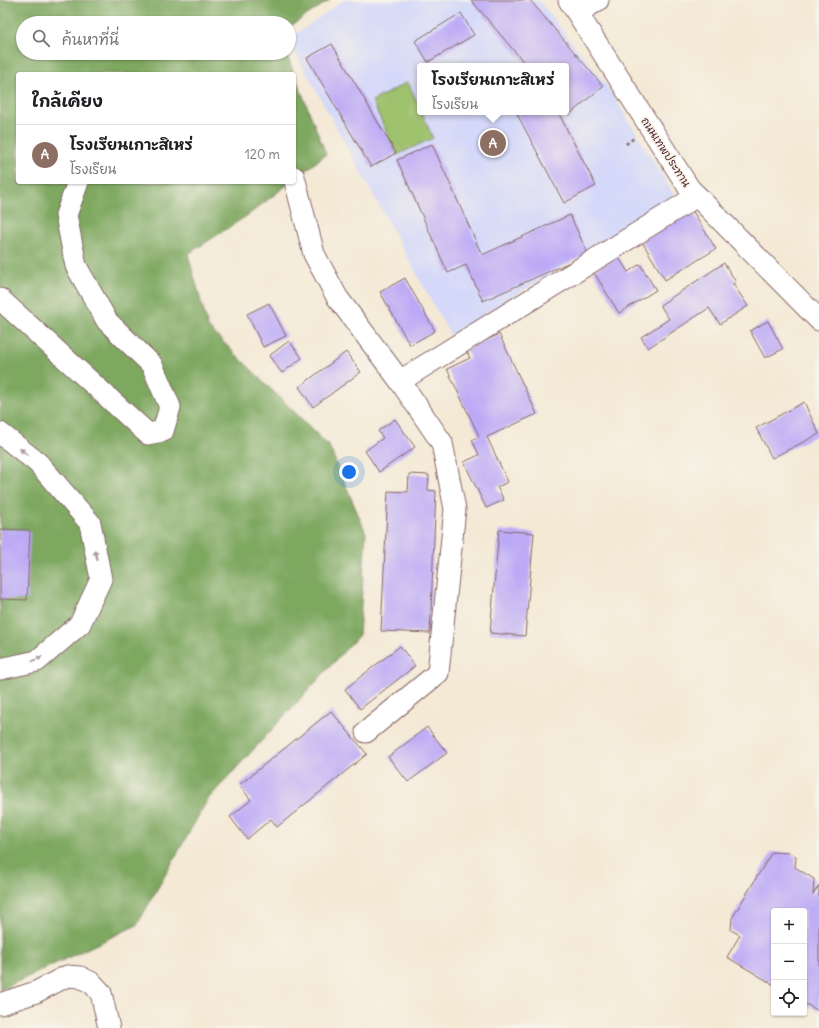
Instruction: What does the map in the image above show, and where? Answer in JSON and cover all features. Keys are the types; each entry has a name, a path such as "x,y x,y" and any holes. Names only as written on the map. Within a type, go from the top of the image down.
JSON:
{"street":[{"path":"573,7 598,0"},
{"name":"ถนนเทพประทาน","path":"573,7 685,182 819,320"},
{"path":"0,298 148,434 163,432 170,407 152,365 107,320 76,266 66,215 77,184"},
{"path":"296,184 314,254 337,297 400,381 442,443 455,509 438,673 366,732"},
{"path":"400,381 697,196"},
{"path":"0,433 38,463 90,523 101,579 80,624 37,661 0,669"},
{"path":"0,1004 36,992 67,976 80,977 92,983 101,993 110,1028"}],"shaded area":[{"path":"344,0 538,0 608,87 676,198 450,335 296,54 296,34"}],"green space":[{"path":"0,0 330,0 296,22 296,16 16,16 16,60 289,60 294,72 16,72 16,184 288,184 248,215 188,254 208,327 329,446 366,533 359,635 208,799 137,925 0,990"},
{"path":"296,78 326,154 296,178"},
{"path":"408,82 417,102 417,115 423,115 433,138 397,155 372,101"}],"building":[{"path":"471,0 530,0 603,86 569,115 569,63 524,63"},
{"path":"461,13 474,35 428,62 415,41"},
{"path":"332,44 396,153 371,167 307,58"},
{"path":"518,115 560,115 596,186 564,203"},
{"path":"432,144 482,255 570,215 588,254 483,301 466,265 448,273 397,160"},
{"path":"692,210 716,249 665,280 641,240"},
{"path":"618,256 628,272 640,264 656,290 619,313 593,271"},
{"path":"724,263 736,282 733,284 748,306 720,324 709,308 648,348 641,337 669,319 660,305"},
{"path":"405,278 435,331 410,345 380,292"},
{"path":"269,303 286,336 263,347 247,314"},
{"path":"768,321 783,349 765,358 750,331"},
{"path":"499,334 537,414 487,437 508,482 497,487 504,500 486,508 464,462 479,455 472,440 479,436 447,369 470,358 466,350"},
{"path":"289,341 302,358 282,373 269,356"},
{"path":"346,352 361,372 313,407 299,387"},
{"path":"804,402 819,434 772,458 756,428"},
{"path":"395,419 415,447 379,472 365,451 383,438 378,431"},
{"path":"409,474 429,475 428,490 436,491 430,633 381,631 388,491 408,492"},
{"path":"0,529 30,530 27,600 0,599"},
{"path":"499,530 534,533 525,636 490,633"},
{"path":"400,646 415,666 360,709 345,689"},
{"path":"331,711 367,754 277,827 271,819 247,839 230,817 251,800 239,785"},
{"path":"427,727 447,753 408,782 388,757"},
{"path":"772,852 790,853 796,857 795,867 814,879 813,895 819,885 819,1011 807,1005 807,908 771,908 771,983 727,957 740,935 731,930 732,918"}],"place":[{"name":"โรงเรียนเกาะสิเหร่","path":"493,143"}]}
